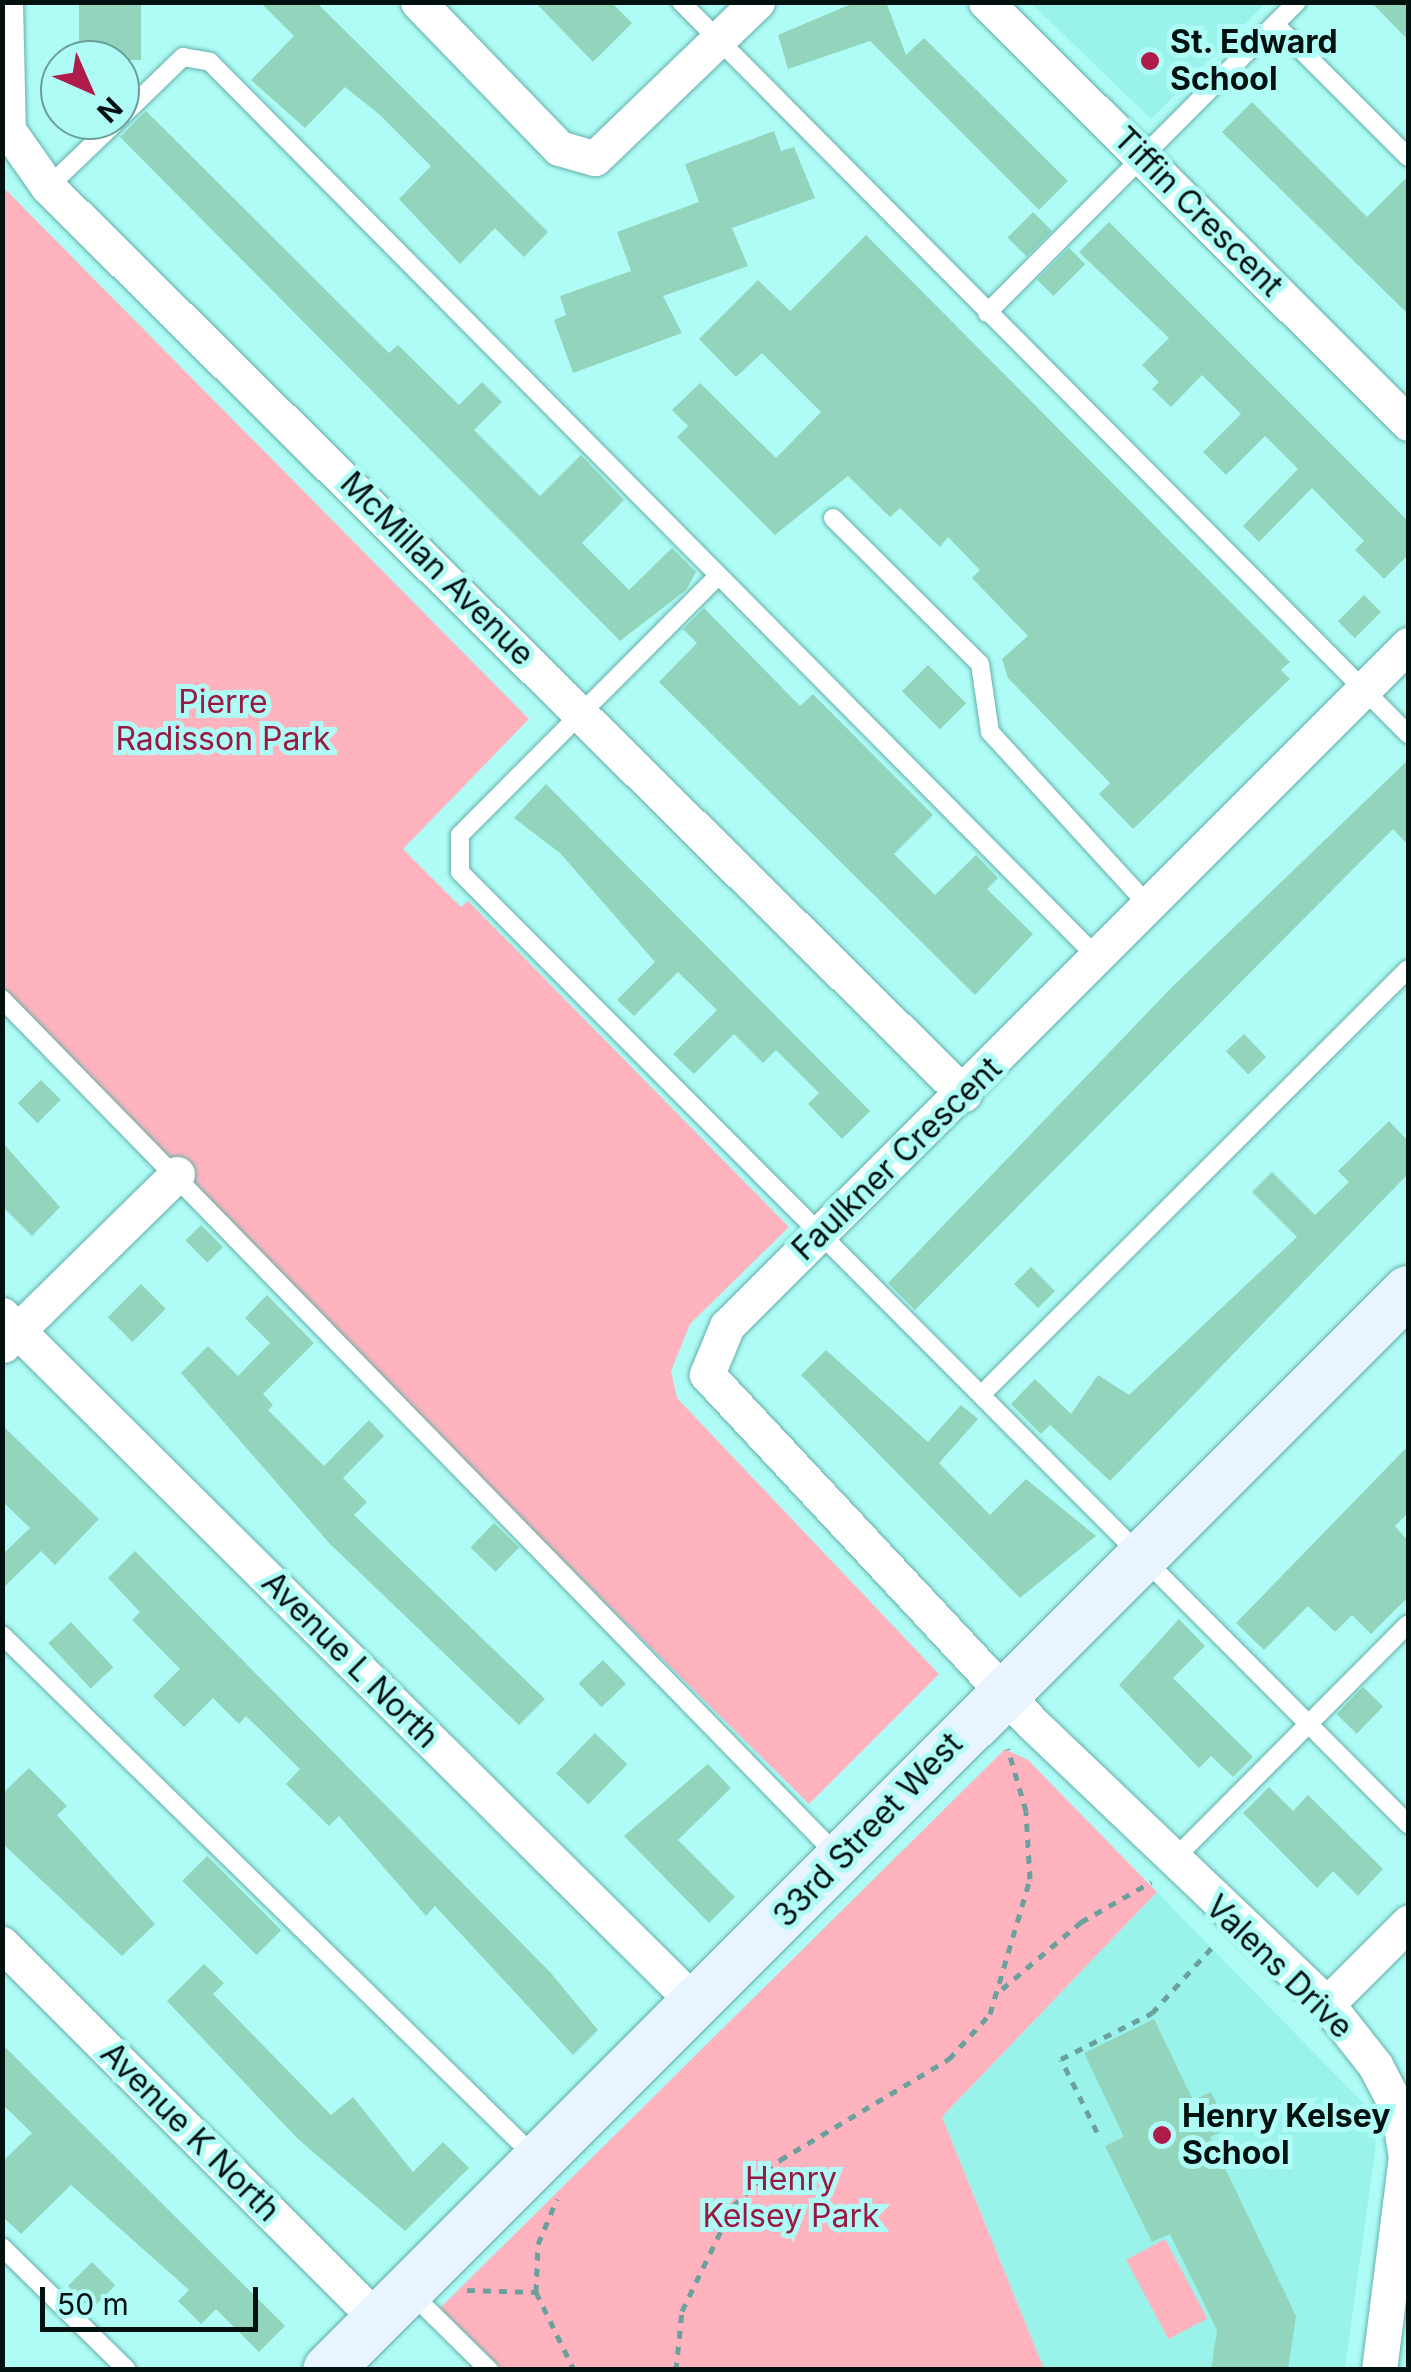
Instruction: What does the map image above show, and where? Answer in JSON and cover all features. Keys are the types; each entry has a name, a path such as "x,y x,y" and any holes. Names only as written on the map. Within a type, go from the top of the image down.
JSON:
{"main road":[{"name":"33rd Street West","path":"328,2370 407,2309 554,2172 697,2005 841,1859 1018,1708 1143,1558 1408,1291"}],"street":[{"name":"McMillan Avenue","path":"5,2 8,130 48,187 964,1094"},
{"path":"418,2 574,156 595,158 618,144 756,2"},
{"name":"Tiffin Crescent","path":"986,2 1408,423"},
{"name":"Faulkner Crescent","path":"1018,1708 707,1374 727,1326 1100,960 1408,646"},
{"path":"8,1330 177,1174"},
{"name":"Avenue L North","path":"8,1330 697,2005"},
{"name":"Valens Drive","path":"1018,1708 1162,1871 1327,2004 1388,2086 1404,2132 1379,2370"},
{"path":"1327,2004 1408,1922"},
{"name":"Avenue K North","path":"2,1944 407,2309"}],"lane":[{"path":"682,2 1408,734"},
{"path":"988,313 1145,160 1297,2"},
{"path":"1275,24 1408,157"},
{"path":"140,99 183,58 210,62 1100,960"},
{"path":"48,187 97,140"},
{"path":"833,518 980,664 990,732 1151,907"},
{"path":"718,576 460,836 460,872 1408,1824"},
{"path":"981,1395 1408,969"},
{"path":"2,999 177,1174 841,1859"},
{"path":"1162,1871 1408,1624"},
{"path":"2,1635 554,2172"},
{"path":"2,2246 126,2370"},
{"path":"407,2309 488,2370"}],"path":[{"path":"999,1759 1018,1708"},
{"path":"1002,1989 1030,1879 1026,1812 1004,1752"},
{"path":"676,2370 682,2311 733,2206 780,2160 949,2059 1002,1989 1080,1922 1162,1871"},
{"path":"1097,2132 1061,2059 1152,2013 1219,1946"},
{"path":"554,2172 538,2244 536,2292 574,2370"},
{"path":"407,2309 472,2286 536,2292"}],"shaded area":[{"name":"St. Edward School","path":"1031,3 1266,3 1151,119"},
{"name":"Henry Kelsey School","path":"1157,1892 1368,2108 1376,2144 1345,2369 1044,2369 942,2117"}],"green space":[{"name":"Pierre Radisson Park","path":"2,186 529,719 403,849 461,907 468,901 789,1227 690,1324 671,1371 677,1398 939,1674 809,1804 3,1007"},
{"name":"Henry Kelsey Park","path":"1005,1749 1028,1760 1157,1892 942,2117 1044,2369 502,2369 440,2308"},
{"path":"1165,2239 1207,2318 1168,2339 1126,2260"}],"building":[{"path":"79,2 141,2 141,60 140,40 79,40"},
{"path":"260,2 316,2 548,232 524,257 495,228 460,264 399,199 431,166 380,115 345,87 305,128 251,80 294,36"},
{"path":"535,2 611,2 632,23 593,62"},
{"path":"856,2 886,2 906,55 924,38 1068,181 1039,210 870,41 788,69 778,35"},
{"path":"1371,2 1408,2 1408,40"},
{"path":"1252,102 1367,217 1408,176 1408,314 1222,132"},
{"path":"146,111 389,353 398,345 459,405 482,382 502,402 474,430 540,496 581,455 624,500 582,543 629,590 672,548 696,572 686,590 620,641 123,140 140,140 140,117"},
{"path":"774,131 781,151 794,147 815,198 732,228 748,266 663,296 682,333 573,373 554,320 566,315 560,296 631,271 617,232 699,202 685,164"},
{"path":"1033,212 1052,231 1027,257 1008,237"},
{"path":"1109,222 1408,521 1408,555 1384,579 1355,550 1364,541 1312,488 1259,542 1243,526 1298,469 1265,436 1226,475 1203,452 1241,414 1202,375 1171,407 1152,389 1159,382 1142,365 1169,338 1079,252"},
{"path":"866,235 1290,662 1281,670 1290,679 1133,829 1099,794 1110,783 1008,678 1002,659 1028,636 972,578 980,570 948,537 940,547 900,508 890,517 848,476 775,535 677,437 688,426 672,410 700,383 776,458 821,412 762,353 736,377 699,339 758,280 790,311"},
{"path":"1069,248 1085,264 1053,296 1037,280"},
{"path":"1364,595 1381,612 1355,638 1338,621"},
{"path":"704,608 800,706 813,694 933,815 894,854 935,895 976,855 998,878 987,889 1033,934 975,995 659,682 697,643 683,629"},
{"path":"928,665 966,703 940,729 902,691"},
{"path":"1408,760 1408,845 1393,829 915,1310 888,1283 1173,986"},
{"path":"546,784 870,1111 842,1139 808,1104 819,1093 776,1050 763,1063 734,1034 694,1074 673,1054 717,1010 678,972 634,1016 617,1000 655,962 560,853 514,818"},
{"path":"1244,1034 1266,1057 1248,1074 1226,1051"},
{"path":"41,1080 61,1100 37,1123 18,1103"},
{"path":"1389,1121 1408,1141 1408,1174 1110,1481 1050,1425 1041,1434 1011,1404 1035,1379 1071,1414 1098,1375 1129,1395 1297,1237 1252,1192 1272,1172 1315,1215 1349,1182 1338,1171"},
{"path":"2,1142 60,1207 32,1236 2,1206"},
{"path":"201,1225 223,1247 207,1262 185,1241"},
{"path":"1031,1267 1055,1291 1038,1308 1014,1284"},
{"path":"141,1284 166,1309 133,1342 108,1317"},
{"path":"267,1295 314,1343 263,1394 273,1405 268,1410 324,1466 369,1420 384,1436 343,1478 367,1502 354,1515 545,1699 519,1725 330,1544 181,1373 208,1346 238,1376 270,1343 245,1318"},
{"path":"826,1350 928,1442 961,1405 978,1419 939,1463 990,1515 1026,1479 1096,1536 1020,1598 801,1375"},
{"path":"2,1425 99,1519 55,1565 41,1551 2,1589 2,1555 30,1528 2,1501"},
{"path":"1408,1446 1408,1513 1395,1526 1408,1541 1408,1597 1371,1634 1352,1615 1335,1632 1308,1606 1264,1650 1236,1623"},
{"path":"494,1523 519,1547 496,1572 470,1547"},
{"path":"135,1551 550,1972 598,2030 573,2055 435,1906 426,1916 339,1816 329,1826 286,1784 300,1769 246,1716 239,1724 213,1698 184,1727 153,1696 180,1669 132,1620 140,1612 108,1578"},
{"path":"1179,1619 1205,1646 1173,1678 1253,1757 1233,1777 1211,1756 1199,1768 1119,1685"},
{"path":"71,1622 113,1667 91,1688 48,1643"},
{"path":"603,1660 626,1684 601,1707 579,1684"},
{"path":"1363,1687 1383,1706 1357,1734 1337,1714"},
{"path":"595,1733 627,1764 588,1805 556,1773"},
{"path":"708,1764 731,1788 678,1840 735,1897 709,1923 624,1836"},
{"path":"29,1768 67,1806 57,1815 155,1924 122,1956 2,1843 2,1794"},
{"path":"1269,1787 1293,1811 1308,1795 1383,1869 1358,1896 1333,1871 1317,1888 1243,1813"},
{"path":"207,1856 281,1930 256,1955 182,1881"},
{"path":"204,1964 224,1983 213,1994 331,2115 353,2097 413,2172 443,2142 469,2168 405,2231 298,2139 167,2001"},
{"path":"1154,2019 1193,2100 1211,2092 1229,2128 1210,2137 1296,2316 1288,2370 1211,2370 1217,2330 1170,2234 1152,2242 1105,2146 1124,2137 1084,2053"},
{"path":"2,2044 285,2326 259,2352 216,2309 201,2324 178,2301 189,2290 71,2185 21,2234 2,2216 2,2162 32,2133 2,2104"},
{"path":"92,2262 115,2285 91,2309 68,2286"}],"place":[{"name":"St. Edward School","path":"1150,61"},
{"name":"Henry Kelsey School","path":"1162,2135"}]}
